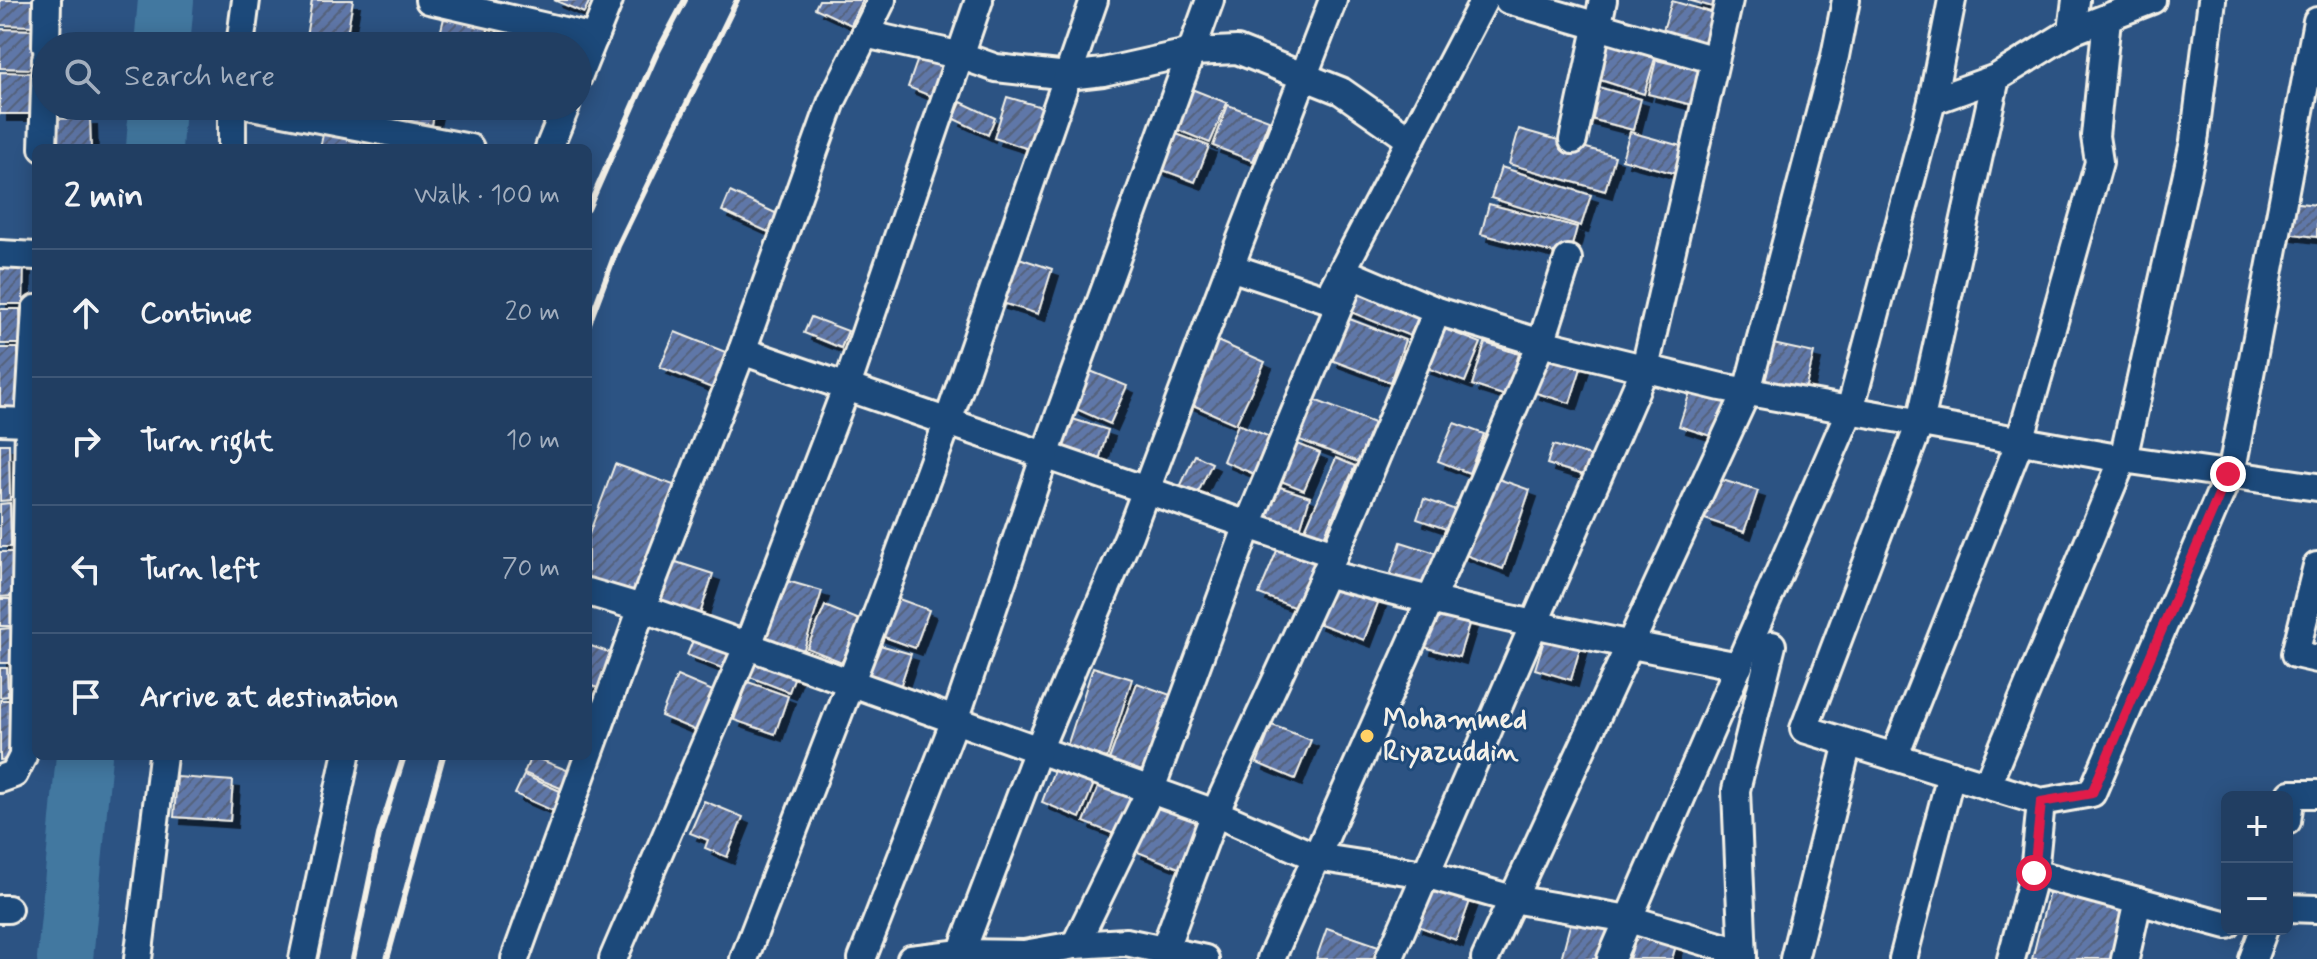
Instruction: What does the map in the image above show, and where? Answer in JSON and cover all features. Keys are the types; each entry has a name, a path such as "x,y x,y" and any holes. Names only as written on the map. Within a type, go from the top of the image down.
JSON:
{"street":[{"path":"46,32 47,0"},
{"path":"242,32 246,0"},
{"path":"429,0 568,32"},
{"path":"592,43 609,0"},
{"path":"592,746 742,351 832,101 882,0"},
{"path":"613,959 748,645 847,386 979,0"},
{"path":"744,959 948,421 1094,0"},
{"path":"862,959 955,720 1045,455 1210,0"},
{"path":"961,953 1038,750 1146,490 1333,0"},
{"path":"1327,299 1484,0"},
{"path":"1508,0 1601,13 1715,60"},
{"path":"1389,959 1645,368 1729,0"},
{"path":"1485,959 1747,391 1835,56 1846,0"},
{"path":"1611,959 1850,410 1932,101 1952,0"},
{"path":"2072,31 2076,0"},
{"path":"1932,101 1996,78 2072,31 2152,0"},
{"path":"1987,785 2123,459 2194,142 2212,0"},
{"path":"1573,140 1601,13"},
{"path":"1894,757 2020,441 2099,162 2095,136 2107,19"},
{"path":"1996,78 1920,423 1804,729 2041,802 2092,793 2233,464 2317,21"},
{"path":"865,34 962,56 996,68 1068,76 1103,72 1192,52 1237,50 1341,91 1411,140"},
{"path":"43,144 44,120"},
{"path":"232,120 232,144"},
{"path":"325,120 449,144"},
{"path":"551,144 560,120"},
{"path":"0,254 32,256"},
{"path":"1271,959 1541,343 1568,259"},
{"path":"1230,267 1327,299"},
{"path":"1327,299 1352,275"},
{"path":"1352,275 1437,311 1541,343 1747,391 2123,459 2317,487"},
{"path":"1075,945 1151,789 1248,525 1352,275"},
{"path":"1165,948 1215,813 1330,563 1437,311"},
{"path":"742,351 1248,525 1330,563 1429,601 1630,646 1739,666"},
{"path":"0,779 14,774 23,756 32,374"},
{"path":"0,421 29,422"},
{"path":"2317,566 2295,654 2317,659"},
{"path":"592,593 748,645 1151,789 1316,857 1425,874 1512,899 1629,919 1742,957 1736,790 1772,645"},
{"path":"1794,959 1848,743"},
{"path":"138,959 163,760"},
{"path":"303,959 345,760"},
{"path":"515,959 587,760"},
{"path":"1903,959 1951,774"},
{"path":"2293,794 2317,794"},
{"path":"2011,959 2034,873 2041,802"},
{"path":"2034,873 2221,923"},
{"path":"2125,959 2138,901"},
{"path":"2293,908 2317,909"},
{"path":"911,959 961,953 1024,957 1075,945 1125,950 1165,948 1202,958"}],"building":[{"path":"0,0 37,0 36,26 0,25"},
{"path":"312,0 353,0 347,32 307,32"},
{"path":"554,0 590,0 584,13"},
{"path":"819,0 863,0 851,25 815,8"},
{"path":"1688,0 1726,0 1723,10"},
{"path":"1672,1 1724,16 1712,55 1660,40"},
{"path":"446,10 490,22 488,32 440,32"},
{"path":"499,26 524,32 497,32"},
{"path":"0,29 35,30 32,32 32,69 0,68"},
{"path":"1603,41 1655,58 1644,94 1591,77"},
{"path":"921,50 946,59 933,97 908,87"},
{"path":"1656,60 1704,71 1696,106 1648,94"},
{"path":"0,72 32,73 32,114 0,114"},
{"path":"1591,85 1641,99 1633,130 1583,117"},
{"path":"1189,88 1227,103 1210,143 1173,128"},
{"path":"1007,97 1045,108 1032,150 994,138"},
{"path":"961,102 995,118 988,135 954,119"},
{"path":"1228,105 1269,120 1253,161 1213,146"},
{"path":"53,120 90,120 91,144 54,144"},
{"path":"404,120 433,120 432,125"},
{"path":"1519,129 1615,156 1605,191 1509,164"},
{"path":"324,130 382,141 382,144 321,144"},
{"path":"1171,132 1209,146 1195,182 1157,168"},
{"path":"1630,132 1688,148 1680,175 1622,159"},
{"path":"1501,167 1591,195 1581,226 1491,198"},
{"path":"730,192 784,217 775,235 722,211"},
{"path":"2289,202 2317,205 2317,237 2285,233"},
{"path":"1489,204 1577,227 1569,257 1481,234"},
{"path":"1013,256 1052,269 1038,314 999,302"},
{"path":"0,261 24,262 23,304 0,304"},
{"path":"1357,285 1421,311 1410,336 1346,310"},
{"path":"0,309 20,309 21,344 0,344"},
{"path":"811,317 848,331 841,348 804,333"},
{"path":"1347,318 1405,340 1390,382 1331,360"},
{"path":"1439,327 1481,343 1465,382 1424,367"},
{"path":"675,332 728,353 714,389 660,367"},
{"path":"1215,340 1265,362 1236,424 1186,402"},
{"path":"1485,343 1519,354 1506,396 1472,385"},
{"path":"1773,344 1814,353 1805,390 1765,381"},
{"path":"0,348 18,348 19,412 0,412"},
{"path":"1545,354 1582,365 1570,403 1533,392"},
{"path":"1088,370 1127,386 1110,424 1072,407"},
{"path":"1691,389 1729,401 1717,438 1679,426"},
{"path":"1312,399 1374,423 1358,462 1297,439"},
{"path":"1066,417 1108,430 1097,467 1054,454"},
{"path":"1454,423 1484,434 1469,473 1438,461"},
{"path":"1238,424 1270,437 1254,474 1223,461"},
{"path":"1288,440 1320,453 1304,490 1273,478"},
{"path":"0,444 9,444 10,500 0,501"},
{"path":"1553,445 1594,457 1589,477 1547,464"},
{"path":"1195,455 1212,463 1196,497 1179,489"},
{"path":"1336,458 1355,466 1322,541 1303,534"},
{"path":"615,464 682,488 641,600 592,582 592,526"},
{"path":"1487,475 1530,490 1503,569 1460,553"},
{"path":"1719,479 1758,491 1744,532 1705,519"},
{"path":"1274,485 1310,497 1299,532 1262,520"},
{"path":"1424,499 1456,510 1449,530 1417,519"},
{"path":"10,503 11,547 0,547 0,504"},
{"path":"1401,542 1442,555 1429,595 1388,582"},
{"path":"1278,548 1314,563 1296,608 1259,594"},
{"path":"0,552 12,552 13,596 0,597"},
{"path":"673,561 713,574 700,614 661,602"},
{"path":"784,580 822,591 803,652 765,640"},
{"path":"1331,582 1379,600 1364,640 1315,622"},
{"path":"888,595 929,610 915,648 873,633"},
{"path":"0,599 10,599 11,626 0,626"},
{"path":"825,606 860,620 842,662 807,648"},
{"path":"1434,611 1470,621 1459,657 1424,647"},
{"path":"11,628 11,663 0,663 0,629"},
{"path":"1547,631 1582,641 1571,680 1535,669"},
{"path":"696,633 735,650 727,670 687,655"},
{"path":"873,643 911,654 898,693 860,681"},
{"path":"592,646 617,655 605,690 592,686"},
{"path":"759,655 797,670 789,692 750,677"},
{"path":"1093,667 1132,679 1107,758 1067,746"},
{"path":"0,668 7,668 8,696 0,697"},
{"path":"677,676 720,694 704,734 661,716"},
{"path":"748,682 788,696 775,734 734,720"},
{"path":"1137,683 1176,697 1147,774 1109,760"},
{"path":"0,700 9,700 10,759 0,760"},
{"path":"1272,725 1311,740 1295,779 1257,763"},
{"path":"529,760 541,760 577,774 570,792 524,773"},
{"path":"1056,765 1095,781 1080,818 1042,802"},
{"path":"524,775 569,795 560,814 515,794"},
{"path":"177,777 233,781 230,821 174,817"},
{"path":"1101,780 1141,796 1124,838 1084,822"},
{"path":"1157,796 1206,816 1184,870 1135,851"},
{"path":"704,801 743,817 727,857 705,848 708,840 690,833"},
{"path":"1430,883 1471,898 1456,940 1415,925"},
{"path":"2049,892 2130,912 2118,959 2032,959"},
{"path":"1571,921 1613,932 1605,959 1561,959"},
{"path":"1327,928 1384,948 1381,959 1316,959"},
{"path":"1638,931 1677,942 1672,959 1629,959"}],"waterway":[{"path":"163,32 166,0"},
{"path":"154,144 156,120"},
{"path":"65,959 84,760"}],"railway":[{"path":"592,200 656,55 685,0"},
{"path":"592,315 618,246 737,0"},
{"path":"353,959 379,835 403,760"},
{"path":"387,959 442,760"}],"place":[{"name":"Mohammed Riyazuddin","path":"1367,736"}],"route":[{"path":"2034,873 2041,802 2092,793 2228,474"}]}
